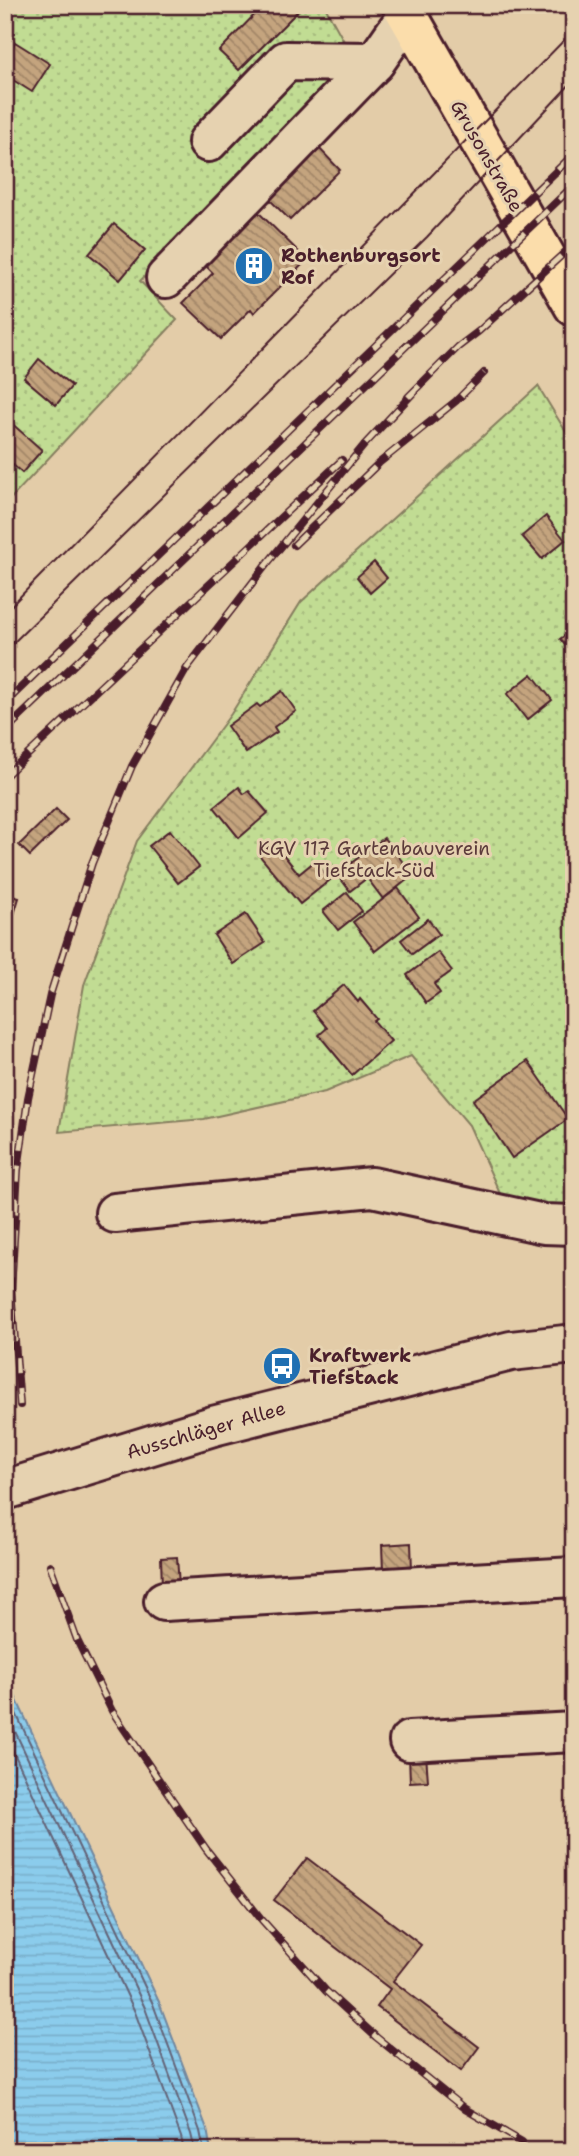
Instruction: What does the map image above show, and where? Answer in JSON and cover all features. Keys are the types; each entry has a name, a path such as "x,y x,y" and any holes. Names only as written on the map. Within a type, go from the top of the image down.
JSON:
{"main road":[{"name":"Grusonstraße","path":"404,10 574,306"}],"street":[{"path":"166,278 375,62 404,10"},
{"path":"208,142 286,61 375,62"},
{"path":"115,1213 372,1187 533,1222 574,1225"},
{"name":"Ausschläger Allee","path":"5,1490 213,1426 511,1351 574,1344"},
{"path":"164,1601 574,1577"},
{"path":"409,1741 574,1732"}],"green space":[{"path":"5,5 324,5 355,61 140,281 177,320 5,505"},
{"name":"KGV 117 Gartenbauverein Tiefstack-Süd","path":"538,386 574,445 574,1225 511,1218 469,1125 411,1056 325,1092 204,1119 59,1132 84,985 137,841 231,714 301,602"}],"water":[{"path":"5,1675 159,2002 207,2129 211,2151 5,2151"}],"building":[{"path":"264,5 299,5 301,8 239,70 219,51"},
{"path":"15,42 50,64 32,92 5,75 5,59"},
{"path":"316,145 340,170 290,220 266,196"},
{"name":"Rothenburgsort Rof","path":"252,206 307,260 254,313 251,309 221,339 183,303 213,273 199,259"},
{"path":"114,224 145,250 120,280 89,254"},
{"path":"39,359 72,386 56,405 24,378"},
{"path":"10,422 42,450 22,473 5,458 5,428"},
{"path":"546,516 565,540 542,559 522,536"},
{"path":"374,562 387,578 370,593 357,577"},
{"path":"574,629 574,656 560,639"},
{"path":"532,674 552,700 527,720 507,694"},
{"path":"282,691 296,711 274,727 277,732 246,753 227,726 257,704 260,707"},
{"path":"239,787 244,794 249,791 268,813 239,838 214,807"},
{"path":"56,809 67,820 30,856 19,845"},
{"path":"170,830 199,867 178,883 149,846"},
{"path":"384,838 413,875 383,899 367,878 350,891 337,874"},
{"path":"274,843 299,874 315,861 330,880 300,904 259,855"},
{"path":"398,888 419,917 375,951 353,922"},
{"path":"347,892 362,911 338,930 323,911"},
{"path":"5,894 19,898 5,944"},
{"path":"246,914 265,943 233,964 214,935"},
{"path":"428,919 439,934 412,954 401,940"},
{"path":"438,952 452,971 434,984 440,993 426,1003 407,975"},
{"path":"344,985 377,1019 374,1021 391,1041 352,1075 319,1035 327,1028 313,1011"},
{"path":"528,1061 568,1119 512,1158 473,1100"},
{"path":"411,1543 412,1570 383,1571 382,1545"},
{"path":"177,1557 179,1585 162,1586 161,1558"},
{"path":"426,1754 428,1781 410,1782 409,1755"},
{"path":"307,1858 421,1945 393,1981 479,2047 461,2071 377,2007 390,1989 274,1900"}],"tram line":[{"path":"5,612 574,30"},
{"path":"5,651 427,237 574,80"}],"railway":[{"path":"5,703 574,154"},
{"path":"5,731 574,185"},
{"path":"408,397 458,347 574,244"},
{"path":"294,545 379,463 456,401 484,373"},
{"path":"20,1405 11,1290 18,1170 28,1098 50,995 92,863 132,766 187,668 266,565 365,444 415,391"},
{"path":"5,776 342,460"},
{"path":"50,1565 77,1640 112,1711 206,1849 262,1920 326,1991 376,2037 465,2109 522,2142"}],"place":[{"name":"Rothenburgsort Rof","path":"254,266"},
{"name":"Kraftwerk Tiefstack","path":"282,1366"}]}
